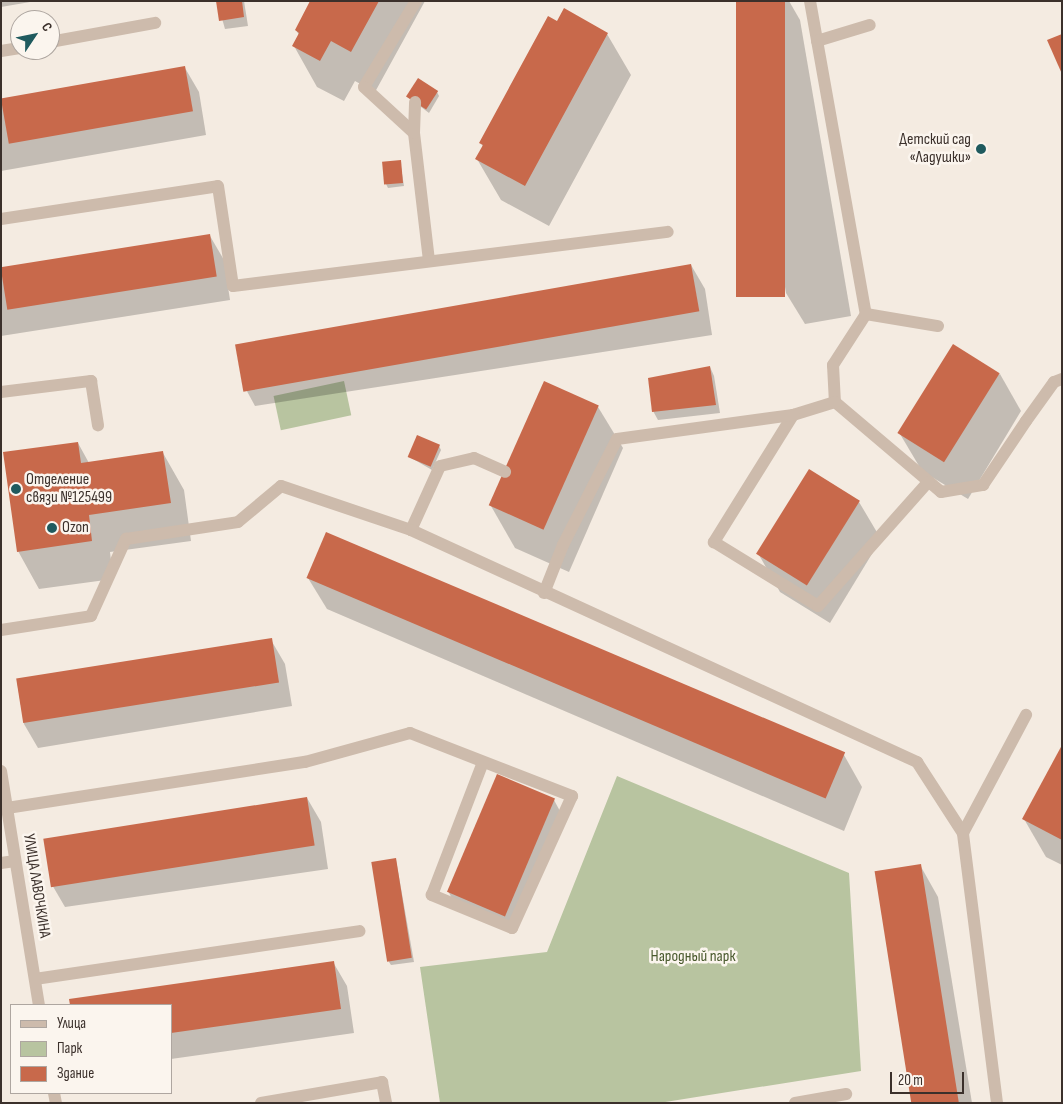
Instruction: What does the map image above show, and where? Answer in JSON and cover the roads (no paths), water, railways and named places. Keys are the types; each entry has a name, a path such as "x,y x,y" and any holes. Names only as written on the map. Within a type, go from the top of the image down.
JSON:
{"street":[{"path":"414,133 364,87 416,1"},
{"path":"810,1 866,314 833,365 835,402 941,492 983,485 1054,382 1062,380"},
{"path":"60,40 155,23"},
{"path":"817,41 870,25"},
{"path":"415,102 414,133 429,261"},
{"path":"1,219 218,186 233,286 668,232"},
{"path":"866,314 938,326"},
{"path":"1,392 91,381 98,426"},
{"path":"544,593 563,545 617,439 793,415 835,402"},
{"path":"793,415 714,542 818,606 928,482"},
{"path":"411,530 440,466 474,458 504,472"},
{"path":"1,630 91,616 126,540 238,522 281,486 411,530 544,593 917,762 963,833 998,1103"},
{"path":"963,833 1026,715"},
{"path":"7,808 305,762 410,734 572,796 512,928 432,895 483,762"},
{"name":"УЛИЦА ЛАВОЧКИНА","path":"1,771 39,1004"},
{"path":"1,863 15,861"},
{"path":"35,980 358,931"},
{"path":"261,1103 382,1082 386,1103"},
{"path":"795,1103 846,1094"}],"place":[{"name":"Детский сад «Ладушки»","path":"981,149"},
{"name":"Отделение связи №125499","path":"16,489"},
{"name":"Ozon","path":"52,528"}],"park label":[{"name":"Народный парк","path":"693,957"}]}
